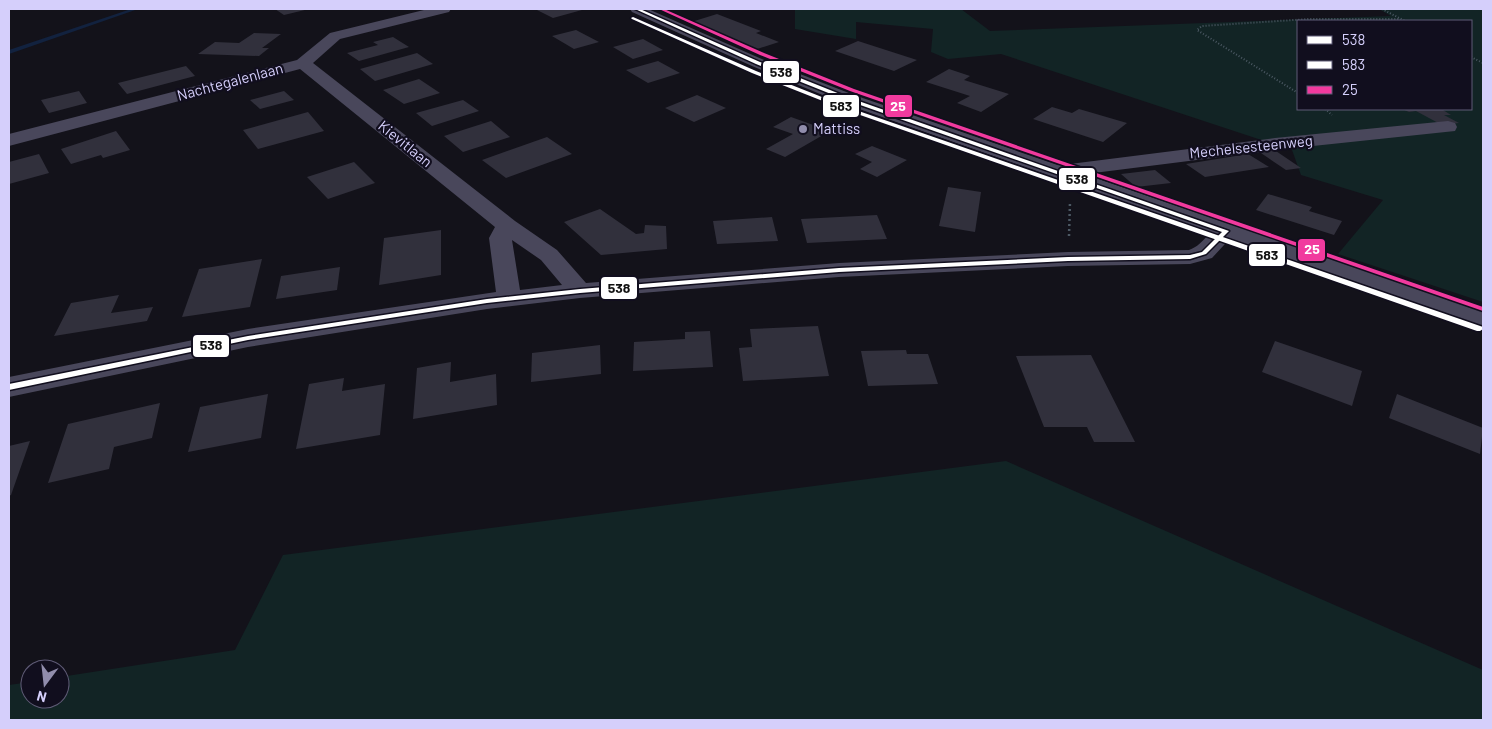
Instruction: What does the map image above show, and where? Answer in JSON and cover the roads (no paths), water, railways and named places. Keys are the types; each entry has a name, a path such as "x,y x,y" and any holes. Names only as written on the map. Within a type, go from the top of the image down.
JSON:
{"street":[{"name":"Nachtegalenlaan","path":"9,140 303,63 335,36 444,9"},
{"name":"Mechelsesteenweg","path":"637,9 758,63 848,99 1483,320"},
{"name":"Kievitlaan","path":"303,63 508,226 549,255 580,291"},
{"name":"Mechelsesteenweg","path":"1063,175 1275,144 1448,127"},
{"path":"508,226 500,238 509,299"},
{"path":"9,387 248,338 509,299 580,291 839,270 1068,259 1190,257 1204,253 1226,231"}],"waterway":[{"path":"9,52 135,9"}],"place":[{"name":"Mattiss","path":"803,129"}]}
